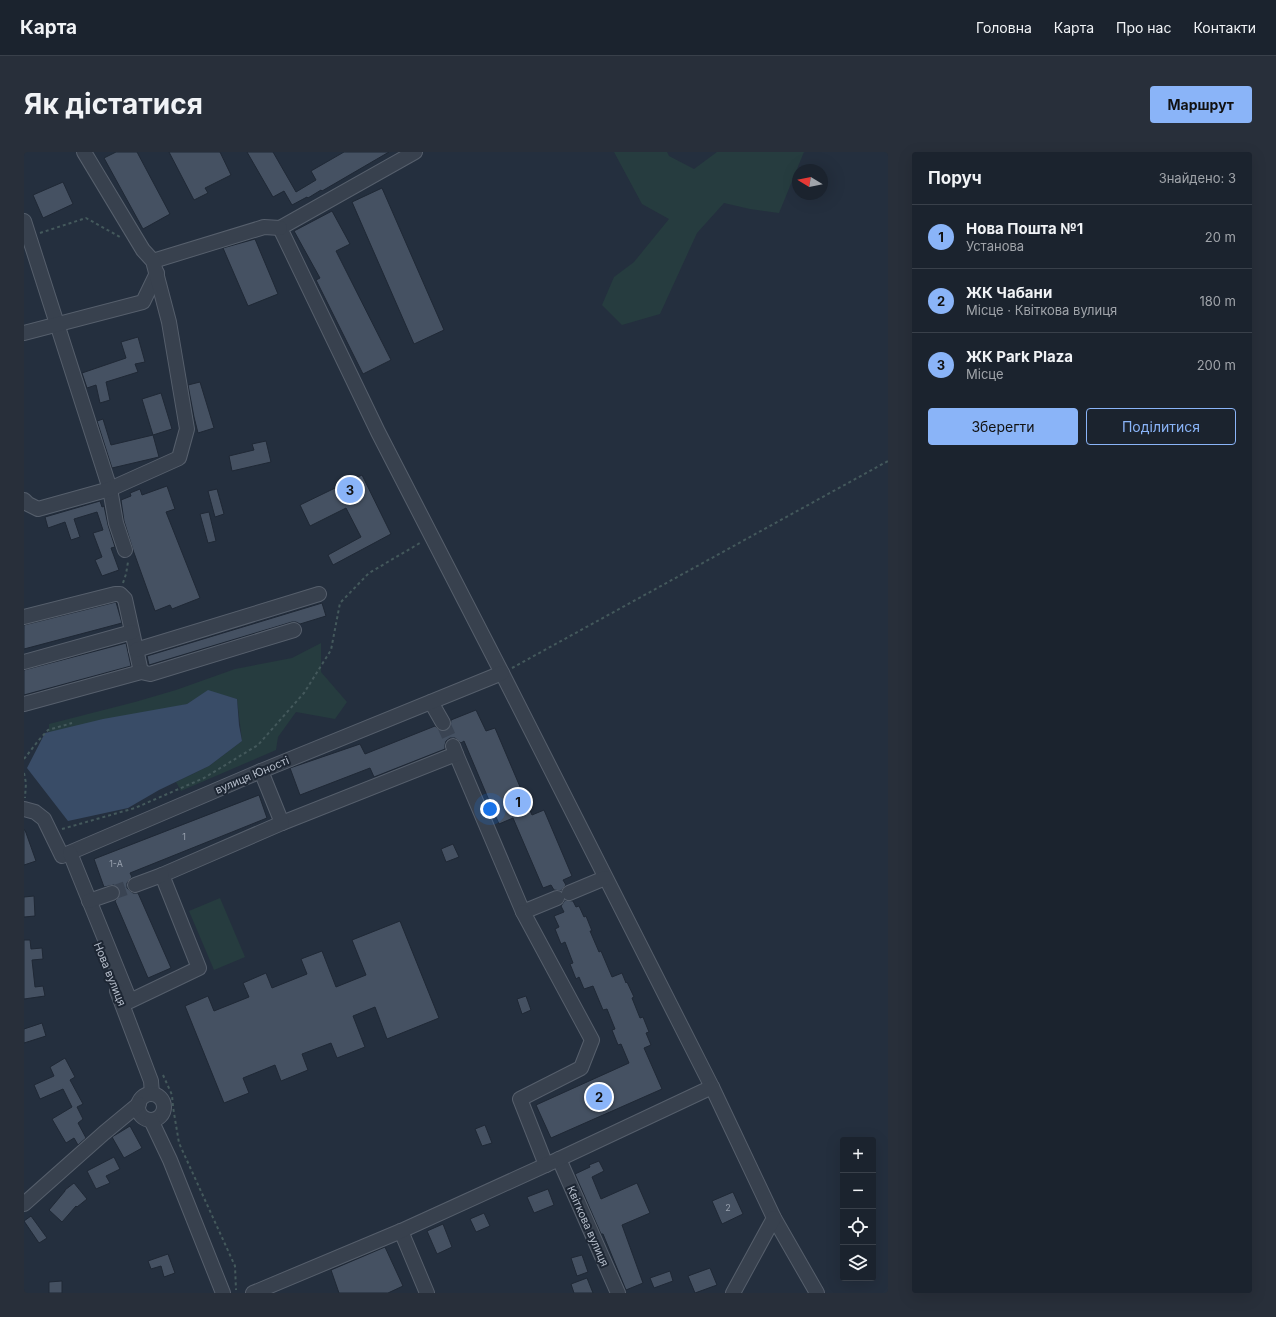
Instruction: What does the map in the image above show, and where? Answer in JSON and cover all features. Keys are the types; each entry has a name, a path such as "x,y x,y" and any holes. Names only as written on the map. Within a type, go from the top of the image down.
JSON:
{"street":[{"path":"24,500 28,504 38,509 110,489 178,458 187,429 169,322 155,267 143,250 84,152"},
{"path":"155,267 264,226 280,228 415,152"},
{"path":"24,221 27,237 110,489 116,523 125,550"},
{"path":"280,228 378,432 712,1087 774,1218 817,1293"},
{"path":"24,334 143,302 155,267"},
{"path":"24,617 120,594 125,599 141,672"},
{"path":"136,650 319,594"},
{"path":"24,704 141,672 150,674 294,630"},
{"path":"24,662 132,632"},
{"name":"вулиця Юності","path":"66,854 502,673"},
{"path":"431,702 443,723"},
{"path":"135,885 162,875 454,750 523,912 605,878"},
{"path":"261,772 282,823"},
{"path":"24,809 35,812 44,819 66,854 89,901 130,1001 199,968 162,875"},
{"name":"Нова вулиця","path":"66,854 144,1061 151,1081 152,1094"},
{"path":"89,901 112,893"},
{"name":"Квіткова вулиця","path":"523,912 592,1040 581,1068 520,1099 618,1293"},
{"path":"253,1293 401,1231 712,1087"},
{"path":"24,1204 98,1138 139,1104 143,1097 152,1094 160,1097 163,1100 164,1109 160,1117 151,1120 143,1117 139,1109 139,1104"},
{"path":"151,1120 170,1160 223,1293"},
{"path":"733,1293 774,1218"},
{"path":"401,1231 427,1293"}],"path":[{"path":"27,237 86,218 124,239"},
{"path":"502,673 888,461"},
{"path":"61,829 135,808 204,778 258,745 304,694 331,650 340,603 369,574 431,537"},
{"path":"120,594 128,562 125,550"},
{"path":"24,759 48,730 72,723"},
{"path":"24,773 26,783 24,809"},
{"path":"163,1073 172,1095 179,1143 235,1266 236,1293"}],"green space":[{"path":"614,152 667,152 669,156 694,169 717,152 804,152 799,164 792,164 792,181 779,213 750,209 724,203 697,233 660,314 622,325 602,305 614,277 634,262 669,219 642,204"},
{"path":"321,643 321,672 347,702 335,719 296,712 278,737 276,750 181,791 176,782 209,766 242,741 237,699 208,691 187,704 49,738 49,724 176,690 235,669 292,658"},
{"path":"220,898 245,957 214,970 189,911"}],"water":[{"path":"208,690 237,699 242,741 209,766 159,790 128,808 68,821 27,768 45,733 103,719 187,704"}],"building":[{"path":"116,152 137,152 170,214 143,229 104,158"},
{"path":"169,152 220,152 231,175 205,188 208,193 194,200"},
{"path":"247,152 273,152 296,192 316,180 311,171 344,152 389,152 322,191 321,190 292,205 284,191 273,197"},
{"path":"63,182 73,204 43,218 33,195"},
{"path":"382,188 444,330 414,344 352,202"},
{"path":"332,211 350,244 336,251 391,360 363,374 316,280 320,278 294,231"},
{"path":"255,239 278,294 248,306 223,248"},
{"path":"138,337 145,362 135,364 138,372 106,382 110,400 100,403 96,385 87,388 82,373 126,358 121,342"},
{"path":"200,382 214,428 198,433 188,385"},
{"path":"161,393 172,429 153,435 142,399"},
{"path":"103,419 111,445 153,435 159,457 112,468 97,421"},
{"path":"266,441 271,462 232,471 229,456 254,450 252,444"},
{"path":"362,475 391,534 333,565 328,555 361,537 346,508 310,526 300,505"},
{"path":"167,486 175,509 166,512 200,598 172,609 170,605 155,611 124,521 121,500 131,496 130,493 140,489 142,495"},
{"path":"217,489 224,514 215,517 208,491"},
{"path":"100,501 102,507 104,506 115,547 111,548 119,570 102,576 95,560 102,557 93,533 103,530 97,512 74,519 80,537 71,540 65,522 48,528 45,517"},
{"path":"209,512 216,541 208,543 200,514"},
{"path":"116,602 122,623 24,649 24,625"},
{"path":"322,603 326,616 300,624 292,622 149,665 147,656"},
{"path":"126,643 131,666 24,695 24,670"},
{"path":"476,710 486,731 495,728 532,815 544,810 572,876 563,880 566,885 561,891 554,890 551,885 543,888 513,818 499,824 464,741 461,743 455,738 450,738 446,741 445,749 374,777 370,768 300,795 290,768 360,744 365,754 435,726 439,730 447,731 450,727 451,720"},
{"path":"259,795 267,818 130,873 132,877 127,883 127,888 133,893 138,893 171,968 148,978 115,901 120,895 120,890 114,885 104,887 94,859"},
{"path":"24,830 36,861 24,865"},
{"path":"453,844 459,857 446,862 441,849"},
{"path":"34,896 35,916 24,917 24,897"},
{"path":"565,900 573,901 576,907 579,906 584,917 586,916 592,931 590,931 599,952 601,951 612,977 622,973 626,983 627,982 634,997 632,998 640,1018 643,1017 649,1032 646,1033 651,1045 644,1048 662,1089 551,1138 536,1105 629,1063 621,1044 618,1045 612,1030 615,1029 607,1009 603,1010 593,986 584,989 579,977 576,979 570,964 573,963 565,942 561,944 555,929 559,927 554,916 564,912 561,906"},
{"path":"400,921 439,1018 387,1039 375,1007 353,1016 365,1047 337,1058 331,1043 302,1054 308,1070 281,1081 275,1065 243,1078 249,1093 224,1103 185,1006 208,996 214,1011 249,997 243,983 266,973 272,988 307,974 301,959 322,951 336,987 366,975 352,940"},
{"path":"24,940 30,940 31,949 42,948 43,959 32,960 35,987 43,986 45,996 24,999"},
{"path":"526,996 531,1010 522,1014 517,999"},
{"path":"42,1023 46,1036 24,1043 24,1029"},
{"path":"65,1058 75,1077 70,1080 83,1104 77,1107 83,1119 78,1123 86,1138 78,1145 74,1138 66,1143 52,1119 72,1107 63,1089 40,1099 34,1085 54,1076 50,1067"},
{"path":"485,1125 492,1143 482,1146 475,1129"},
{"path":"130,1126 142,1148 124,1158 112,1137"},
{"path":"114,1157 120,1169 106,1176 110,1183 96,1189 87,1171"},
{"path":"599,1161 604,1171 592,1177 601,1199 637,1183 650,1213 622,1225 643,1283 626,1290 603,1234 601,1234 575,1174 590,1167 589,1165"},
{"path":"74,1183 87,1199 77,1207 76,1206 62,1222 49,1210 65,1190"},
{"path":"548,1189 554,1205 534,1213 527,1197"},
{"path":"733,1192 743,1214 722,1224 712,1201"},
{"path":"484,1213 490,1226 476,1232 470,1219"},
{"path":"31,1216 47,1238 39,1243 24,1221"},
{"path":"443,1224 452,1247 437,1254 427,1231"},
{"path":"385,1247 403,1286 388,1293 339,1293 331,1270"},
{"path":"168,1254 175,1273 164,1277 161,1266 151,1269 148,1261"},
{"path":"582,1255 588,1272 577,1276 571,1258"},
{"path":"710,1268 717,1285 695,1293 688,1276"},
{"path":"670,1271 673,1281 654,1288 650,1278"},
{"path":"587,1278 593,1293 574,1293 571,1284"},
{"path":"62,1281 62,1293 49,1293 49,1282"}],"tunnel":[{"path":"443,723 453,746"},
{"path":"112,893 135,885"}],"place":[{"name":"ЖК Park Plaza","path":"350,490"},
{"name":"Нова Пошта №1","path":"518,802"},
{"name":"ЖК Чабани","path":"599,1097"}]}
